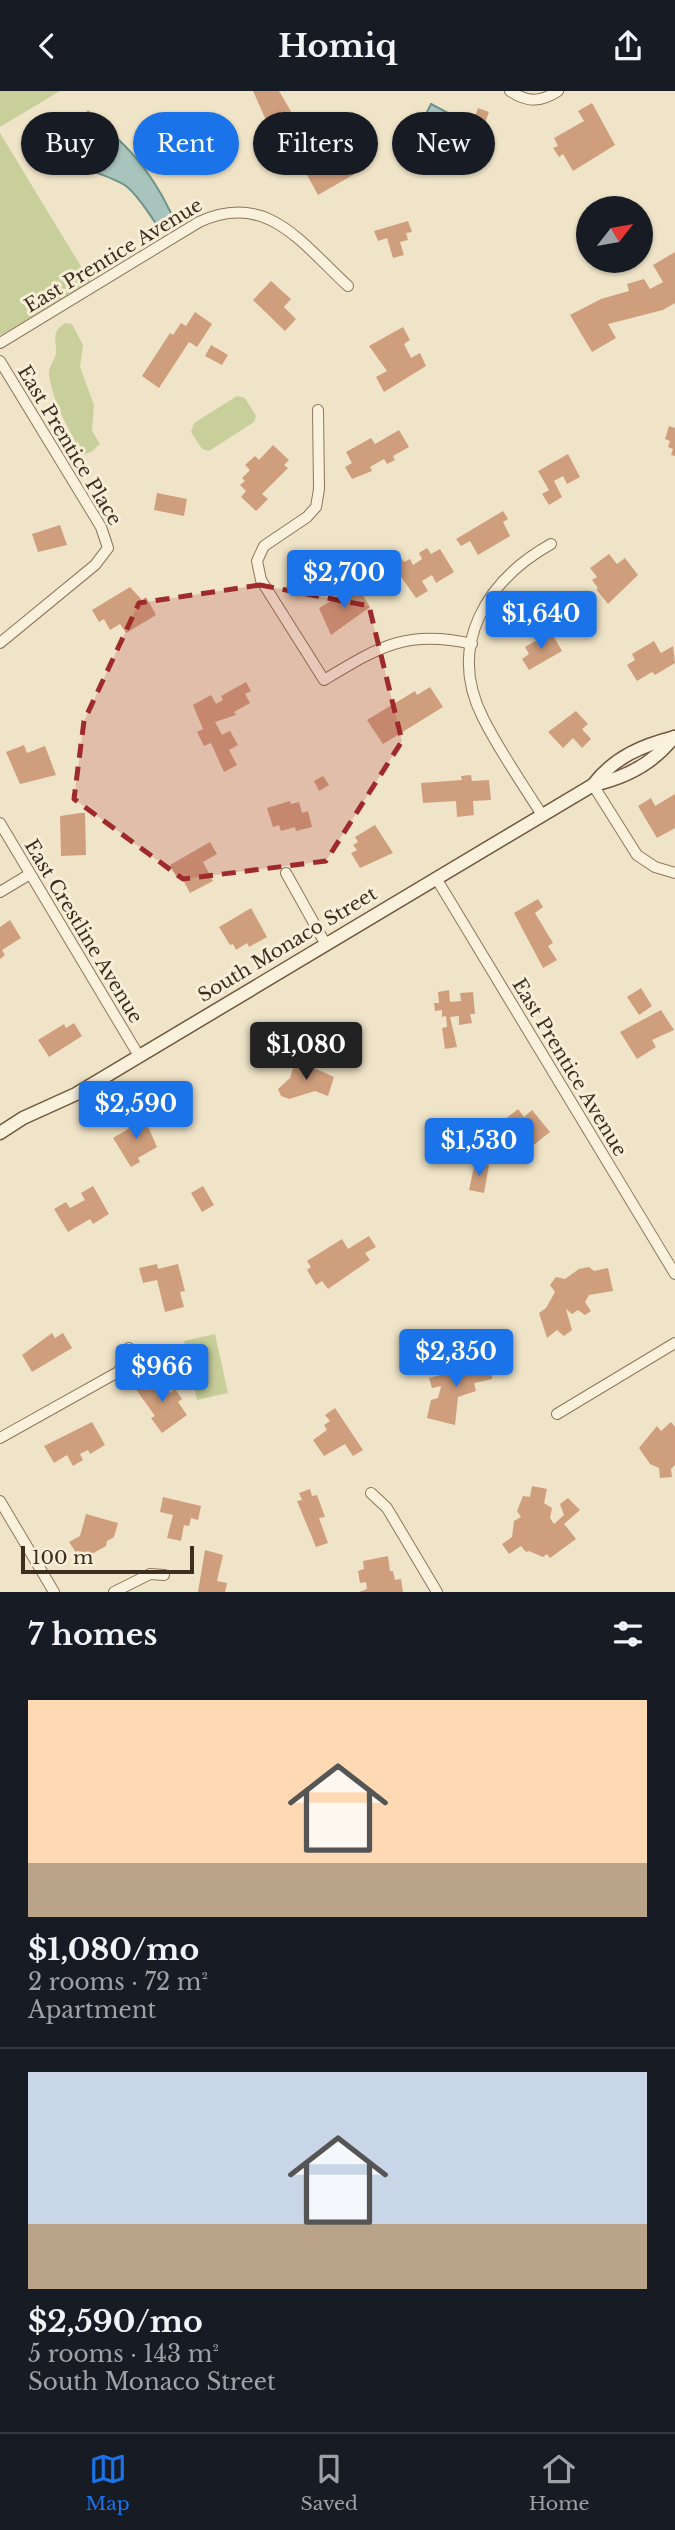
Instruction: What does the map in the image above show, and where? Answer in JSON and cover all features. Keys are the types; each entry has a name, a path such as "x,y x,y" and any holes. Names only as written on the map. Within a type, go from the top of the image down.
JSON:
{"street":[{"path":"510,91 520,97 539,100 558,91"},
{"name":"East Prentice Avenue","path":"0,343 199,222 233,210 253,212 277,221 348,286"},
{"name":"East Prentice Place","path":"0,361 101,527 108,548 95,565 0,643"},
{"path":"318,410 319,489 316,507 307,517 270,540 257,561 261,580 324,680 375,649 397,641 433,637 472,644"},
{"path":"542,815 482,717 472,685 472,644 486,602 500,581 522,561 551,544"},
{"name":"South Monaco Street","path":"0,1133 23,1118 67,1099 593,785 635,770 662,751 675,737"},
{"path":"593,785 637,855 655,867 675,873"},
{"name":"East Crestline Avenue","path":"0,823 139,1056"},
{"path":"286,873 325,943"},
{"path":"0,892 30,874"},
{"name":"East Prentice Avenue","path":"436,878 675,1274"},
{"path":"557,1414 675,1343"},
{"path":"0,1438 118,1372 126,1360 129,1348"},
{"path":"371,1493 387,1508 437,1592"},
{"path":"0,1501 54,1592"},
{"path":"114,1592 140,1578 164,1574"}],"highlighted area":[{"path":"260,585 369,606 402,741 326,861 183,879 74,799 84,721 139,603"}],"green space":[{"path":"0,91 60,91 21,112 0,127"},
{"path":"0,133 21,168 21,175 25,175 91,283 0,334"},
{"path":"65,323 72,324 83,345 80,367 94,405 92,431 100,444 91,452 82,455 58,407 49,375 56,353 56,332"},
{"path":"237,396 245,398 256,416 254,422 209,451 202,449 191,432 194,423"},
{"path":"215,1334 228,1393 197,1400 184,1341"}],"water":[{"path":"431,104 446,112 427,112"},
{"path":"119,140 133,155 133,175 149,175 163,198 171,213 172,222 167,229 160,229 131,190 103,175 119,175"}],"building":[{"path":"253,91 279,91 291,112 262,112"},
{"path":"592,103 615,145 573,171 563,154 559,157 553,148 558,146 554,138 584,121 578,111"},
{"path":"307,175 353,175 318,195"},
{"path":"408,221 412,232 406,233 408,240 400,242 404,255 393,258 387,238 378,241 374,231"},
{"path":"675,252 675,303 663,310 608,324 616,338 592,352 570,315 601,299 629,291 627,284 644,279 650,289 663,282 653,265"},
{"path":"271,281 291,299 284,307 296,319 285,331 253,300"},
{"path":"195,312 212,324 197,347 189,342 159,388 142,376 170,333 173,335 181,323 186,326"},
{"path":"403,327 410,340 404,344 411,358 420,353 426,366 384,392 376,377 387,371 369,346"},
{"path":"211,345 228,355 222,365 205,356"},
{"path":"669,426 675,428 675,456 671,455 673,449 668,447 670,441 665,439"},
{"path":"399,430 409,447 393,456 395,460 387,464 384,459 370,467 372,471 352,479 345,467 352,463 346,452 371,438 375,444"},
{"path":"273,445 289,460 284,465 288,468 262,494 268,499 256,511 241,497 246,491 240,485 245,481 242,478 250,470 245,465 255,456 259,460"},
{"path":"568,454 580,477 567,484 563,476 554,481 562,497 549,505 542,494 549,490 538,471"},
{"path":"157,493 187,499 184,516 154,510"},
{"path":"503,511 508,519 503,522 510,536 478,555 470,541 461,546 456,539"},
{"path":"60,525 67,545 38,552 32,534"},
{"path":"427,548 431,554 440,549 454,572 436,583 432,575 422,581 428,591 416,598 392,564 401,558 404,562 410,559 413,565 422,559 419,553"},
{"path":"609,554 617,564 625,558 638,575 608,604 596,589 598,588 592,580 597,577 590,568"},
{"path":"130,587 142,600 146,597 156,615 126,633 120,624 110,630 104,619 99,622 92,610"},
{"path":"351,589 353,592 359,589 370,607 331,635 319,608"},
{"path":"551,632 562,651 529,670 522,659 529,654 525,647"},
{"path":"654,641 661,653 673,646 675,663 655,675 652,672 637,681 627,665 635,660 632,654"},
{"path":"246,682 251,691 245,694 250,703 234,712 236,715 215,722 222,735 230,731 238,745 229,750 237,765 224,772 211,743 204,746 197,732 203,729 193,705 211,695 216,704 223,700 221,696"},
{"path":"430,687 443,707 383,744 367,720 415,691 417,695"},
{"path":"576,711 588,724 582,729 591,739 582,748 573,738 563,748 548,732"},
{"path":"24,745 27,753 45,746 56,775 20,784 6,752"},
{"path":"471,775 472,781 489,780 491,800 473,801 474,815 457,817 456,801 423,803 421,783 462,780 461,776"},
{"path":"323,776 329,785 319,791 314,781"},
{"path":"675,794 675,828 657,838 638,806 651,798 655,806"},
{"path":"290,801 291,804 299,802 302,813 308,811 312,827 296,831 295,827 281,831 279,825 273,827 267,808"},
{"path":"85,813 86,855 61,856 60,816"},
{"path":"375,825 393,853 360,868 351,853 357,850 353,845 358,842 355,837"},
{"path":"210,842 217,854 203,862 213,881 190,893 181,876 177,878 170,865"},
{"path":"538,899 543,907 535,913 553,943 548,946 557,960 543,968 514,913"},
{"path":"251,908 267,937 249,947 247,943 236,950 219,927"},
{"path":"10,920 21,938 2,950 5,955 0,959 0,927"},
{"path":"641,988 652,1006 639,1015 627,997"},
{"path":"449,990 450,1002 461,1001 460,993 473,992 475,1014 470,1014 472,1023 459,1025 459,1016 450,1017 457,1047 445,1049 442,1028 447,1027 446,1016 442,1017 442,1010 435,1011 434,1003 439,1003 438,992"},
{"path":"661,1010 674,1030 652,1040 656,1047 637,1059 620,1032"},
{"path":"74,1023 82,1036 49,1057 38,1040 64,1024 66,1028"},
{"path":"295,1062 306,1065 312,1062 314,1068 334,1077 328,1096 315,1091 289,1099 281,1096 278,1089 290,1078"},
{"path":"518,1109 524,1117 532,1110 550,1132 511,1163 503,1153 499,1156 484,1136"},
{"path":"143,1115 157,1147 138,1158 140,1162 131,1167 113,1138 133,1126 131,1122"},
{"path":"475,1162 489,1165 484,1193 469,1190"},
{"path":"93,1186 109,1214 93,1224 90,1219 68,1232 54,1209 66,1202 70,1208 85,1200 81,1193"},
{"path":"203,1186 214,1205 202,1212 191,1193"},
{"path":"369,1236 376,1247 365,1253 370,1260 328,1289 322,1281 316,1285 307,1270 311,1267 307,1261 342,1239 348,1249"},
{"path":"157,1264 158,1269 178,1264 185,1291 180,1292 184,1307 165,1312 157,1280 143,1283 139,1268"},
{"path":"589,1267 594,1271 608,1268 613,1291 589,1295 585,1302 591,1311 585,1315 578,1310 572,1314 566,1309 572,1330 564,1336 557,1330 547,1338 539,1313 546,1308 555,1292 550,1285 556,1277 565,1279 579,1269"},
{"path":"52,1333 55,1338 63,1333 72,1348 32,1372 22,1355"},
{"path":"470,1359 492,1365 492,1379 474,1383 476,1391 458,1397 455,1425 427,1418 431,1400 438,1398 441,1386 432,1388 429,1378 461,1370 459,1362"},
{"path":"150,1377 155,1384 161,1380 170,1393 175,1389 182,1399 178,1402 187,1415 162,1433 151,1418 155,1416 135,1388"},
{"path":"335,1408 363,1450 353,1456 345,1444 324,1456 313,1440 327,1430 324,1425 330,1421 325,1415"},
{"path":"92,1422 105,1445 90,1454 88,1450 80,1454 83,1460 73,1466 67,1455 54,1463 44,1446"},
{"path":"671,1422 675,1427 675,1465 671,1469 672,1477 660,1478 659,1468 650,1464 639,1448 657,1426 661,1431"},
{"path":"532,1486 547,1489 544,1503 552,1508 550,1518 554,1524 564,1515 560,1504 568,1498 580,1510 564,1524 576,1539 550,1558 547,1554 543,1557 526,1552 521,1546 509,1554 502,1544 512,1537 514,1521 521,1517 517,1511 523,1496 530,1497"},
{"path":"310,1489 312,1496 317,1495 325,1517 319,1518 328,1543 316,1547 297,1501 302,1500 299,1493"},
{"path":"163,1497 201,1506 198,1520 191,1518 189,1526 184,1525 181,1541 167,1538 173,1515 160,1512"},
{"path":"86,1514 118,1523 114,1537 107,1541 106,1546 81,1560 69,1542 80,1536"},
{"path":"205,1550 223,1555 217,1581 227,1583 225,1592 198,1592"},
{"path":"388,1556 390,1571 393,1571 395,1580 401,1579 403,1592 359,1592 367,1589 366,1582 360,1583 358,1571 364,1569 363,1561"}]}
